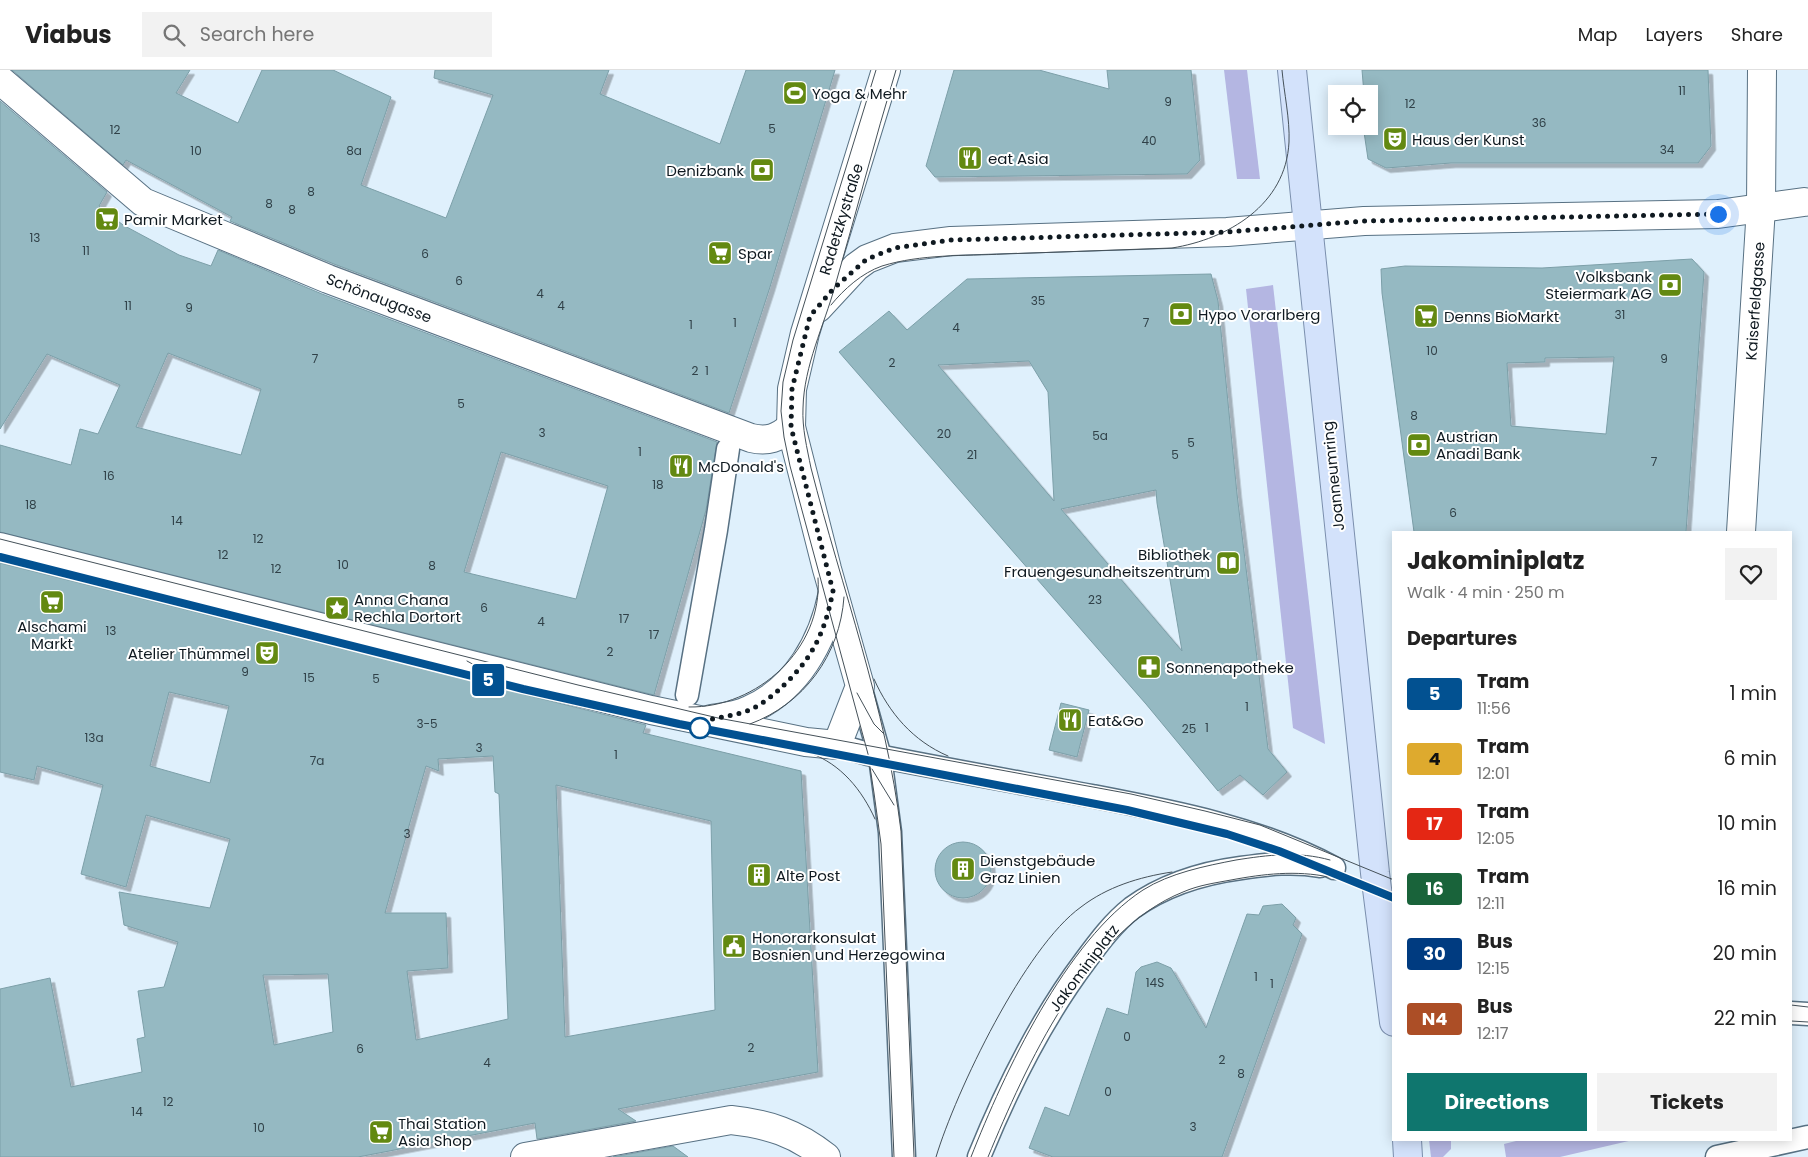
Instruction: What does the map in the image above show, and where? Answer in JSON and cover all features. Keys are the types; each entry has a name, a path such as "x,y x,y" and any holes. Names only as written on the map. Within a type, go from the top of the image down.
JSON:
{"main road":[{"name":"Joanneumring","path":"1292,70 1308,224 1385,886 1392,992"},
{"path":"1407,1141 1408,1157"}],"street":[{"name":"Radetzkystraße","path":"791,427 792,389 810,316 886,70"},
{"name":"Kaiserfeldgasse","path":"1740,531 1761,207 1762,70"},
{"name":"Schönaugasse","path":"0,80 142,202 328,279 751,438 770,440 791,427"},
{"path":"810,316 850,272 867,259 895,248 951,240 1227,232 1308,224 1718,214 1806,202"},
{"path":"791,427 833,591 880,756 890,832 904,1157"},
{"path":"687,695 728,449"},
{"path":"0,548 651,710 806,742 837,745 880,756"},
{"path":"702,721 749,710 778,691 802,667 820,636 828,617 833,591"},
{"path":"837,745 860,686"},
{"name":"Jakominiplatz","path":"880,756 1125,802 1240,829 1290,846 1334,868 1294,863 1230,870 1199,876 1161,890 1132,908 1100,941 1055,1004 1009,1086 979,1157"},
{"path":"1792,1013 1808,1014"},
{"path":"525,1157 731,1120 750,1122 791,1133 823,1155"},
{"path":"1792,1140 1808,1137"},
{"path":"1723,1152 1785,1141"}],"shaded area":[{"path":"1224,70 1247,70 1260,179 1237,179"},
{"path":"1273,285 1325,744 1293,728 1246,289"},
{"path":"1429,1141 1451,1141 1451,1149 1443,1157 1431,1157"},
{"path":"1516,1141 1629,1141 1560,1157 1506,1157 1504,1144"}],"building":[{"path":"12,70 190,70 176,93 238,123 262,70 333,70 391,97 361,185 446,218 493,95 434,78 435,70 609,70 600,94 720,144 746,70 835,70 770,287 729,413 334,264 230,221 232,217 126,160 123,165"},
{"path":"954,70 1039,70 1109,89 1107,70 1191,70 1200,160 1187,174 935,177 926,166"},
{"path":"1362,70 1708,70 1711,146 1698,163 1451,163 1386,168 1368,159 1364,135 1378,135 1378,85 1363,85"},
{"path":"0,101 107,192 99,206 123,225 179,255 211,266 218,250 322,294 717,442 706,510 654,695 0,532 0,445 71,465 80,429 98,434 120,385 47,354 0,429","holes":["168,353 261,389 241,455 136,427","501,452 608,486 576,599 464,572"]},
{"path":"1692,259 1704,272 1686,531 1414,531 1382,293 1381,269 1405,266 1542,268","holes":["1614,357 1606,434 1511,426 1507,363 1545,362 1545,358"]},
{"path":"1211,274 1218,301 1237,494 1268,749 1287,772 1263,795 1240,775 1218,791 1146,704 839,352 889,311 907,330 967,279","holes":["1029,361 1048,392 1054,501 938,365","1156,490 1157,503 1182,651 1061,509"]},
{"path":"0,563 646,725 643,733 801,771 818,1072 618,1109 636,1121 537,1139 535,1123 358,1157 0,1157 0,989 50,978 71,1087 142,1072 137,1039 145,1037 138,991 164,987 178,942 124,925 119,892 210,908 230,839 146,815 126,887 81,874 103,785 37,766 34,780 0,772","holes":["169,692 229,706 210,783 150,766","493,756 495,792 499,794 508,1019 416,1040 407,971 448,968 446,913 385,913 426,766 439,771 438,759","556,785 711,821 715,1010 565,1037","328,974 333,1032 274,1045 263,975"]},
{"path":"1061,703 1089,710 1077,757 1049,750"},
{"name":"Dienstgebäude Graz Linien","path":"957,842 969,842 983,850 991,864 989,881 983,890 969,898 957,898 947,893 940,886 935,876 935,864 940,854 947,847"},
{"path":"1282,904 1296,918 1293,925 1302,934 1222,1157 1053,1157 1029,1148 1045,1107 1069,1116 1107,1008 1128,1015 1136,972 1141,967 1157,962 1171,968 1206,1028 1247,914 1259,915 1263,906"},
{"path":"673,1146 688,1157 613,1157"}],"tram line":[{"path":"876,70 793,340 783,382 781,411 790,466 868,754 874,793 881,844 894,1157"},
{"path":"896,70 835,286 811,361 804,392 803,416 811,468 862,648 885,739 901,831 914,1157"},
{"path":"831,305 848,287 875,269 912,259 943,256 1172,248 1213,237 1233,227 1265,201 1277,184 1285,164 1289,133 1282,70"},
{"path":"0,539 578,685 718,718 1131,794 1205,811 1260,825 1392,879"},
{"path":"0,557 523,689 679,724 1127,810 1227,834 1279,851 1392,897"},
{"name":"5","path":"0,557 523,689 679,724 1127,810 1252,840 1392,897"},
{"path":"689,707 714,705 739,697 761,685 781,670 797,650 810,628 817,604 818,578"},
{"path":"750,724 787,704 816,675 827,657 835,638 841,618 844,597"},
{"path":"467,661 498,678"},
{"path":"874,679 887,703 904,725 935,750 948,756"},
{"path":"857,693 874,724 884,734"},
{"path":"810,753 831,764 849,779 864,798 875,819"},
{"path":"872,769 894,805"},
{"path":"971,1157 1001,1087 1040,1011 1063,974 1088,941 1115,912 1153,884 1200,868 1271,855 1295,855 1330,860"},
{"path":"936,1157 959,1096 995,1022 1016,986 1060,927 1081,907 1113,888 1136,880 1172,872"},
{"path":"988,1157 1021,1083 1063,1005 1089,969 1117,937 1148,911 1183,892 1213,883 1280,874 1329,877"},
{"path":"1792,1005 1808,1007"},
{"path":"1792,1021 1808,1022"}],"place":[{"name":"Yoga & Mehr","path":"795,93"},
{"name":"Haus der Kunst","path":"1395,139"},
{"name":"eat Asia","path":"970,158"},
{"name":"Denizbank","path":"762,170"},
{"name":"Pamir Market","path":"107,219"},
{"name":"Spar","path":"720,253"},
{"name":"Volksbank Steiermark AG","path":"1670,285"},
{"name":"Hypo Vorarlberg","path":"1181,314"},
{"name":"Denns BioMarkt","path":"1426,316"},
{"name":"Austrian Anadi Bank","path":"1419,445"},
{"name":"McDonald's","path":"681,466"},
{"name":"Bibliothek Frauengesundheitszentrum","path":"1228,563"},
{"name":"Alschami Markt","path":"52,602"},
{"name":"Anna Chana Rechla Dortort","path":"337,608"},
{"name":"Atelier Thümmel","path":"267,653"},
{"name":"Sonnenapotheke","path":"1149,667"},
{"name":"Eat&Go","path":"1070,720"},
{"name":"Dienstgebäude Graz Linien","path":"963,869"},
{"name":"Alte Post","path":"759,875"},
{"name":"Honorarkonsulat Bosnien und Herzegowina","path":"734,946"},
{"name":"Thai Station Asia Shop","path":"381,1132"}],"route":[{"path":"700,728 702,721 726,717 749,710 778,691 802,667 815,647 828,617 833,591 791,427 792,389 810,316 834,288 867,259 895,248 951,240 1227,232 1364,221 1718,214"}]}
